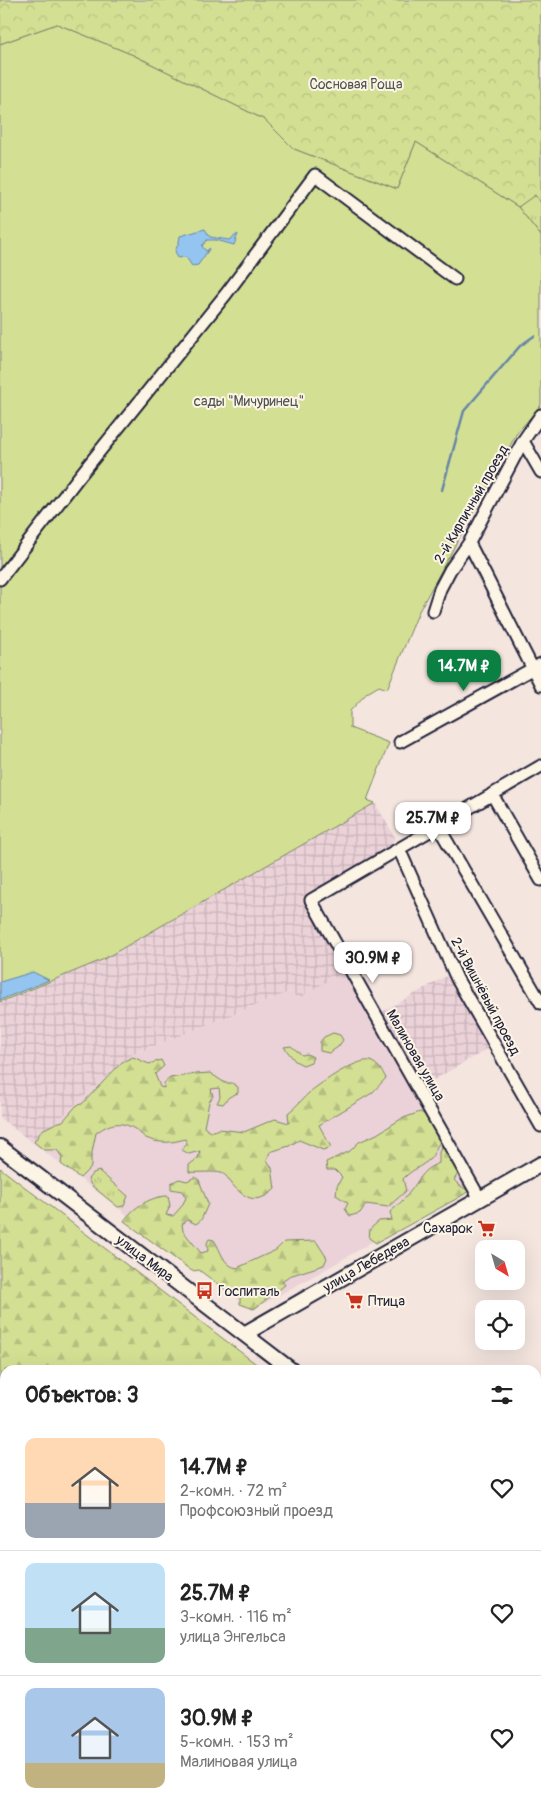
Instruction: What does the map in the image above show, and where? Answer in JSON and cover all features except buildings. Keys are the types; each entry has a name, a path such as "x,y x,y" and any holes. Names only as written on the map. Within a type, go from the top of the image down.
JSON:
{"main road":[{"name":"улица Мира","path":"0,1147 284,1365"},
{"name":"улица Лебедева","path":"244,1334 541,1164"}],"street":[{"path":"0,580 84,471 226,294 315,175 455,279"},
{"name":"2-й Кирпичный проезд","path":"433,611 440,589 450,570 468,543 523,441 541,415"},
{"path":"523,441 541,472"},
{"path":"468,543 537,667 541,685"},
{"path":"400,742 537,667"},
{"path":"399,849 541,766"},
{"path":"492,794 541,880"},
{"path":"438,826 541,1003"},
{"name":"Малиновая улица","path":"399,849 311,900 480,1199"},
{"name":"2-й Вишнёвый проезд","path":"399,849 457,979 541,1126"}],"shaded area":[{"path":"375,803 395,837 390,849 308,893 347,970 297,999 292,991 129,1056 33,1143 0,1118 0,1002 102,960"},
{"path":"347,970 467,1185 335,1264 252,1310 33,1143 129,1056 292,991 297,998"},
{"path":"450,974 491,1047 423,1086 382,1012"}],"green space":[{"name":"Сосновая Роща","path":"0,0 541,0 541,203 535,195 518,207 416,142 397,189 294,149 265,120 133,55 57,24 0,44"},
{"name":"сады \"Мичуринец\"","path":"57,24 133,55 265,120 294,149 397,189 416,142 518,207 541,236 541,405 517,433 419,611 387,689 379,686 367,693 350,711 350,728 389,743 367,800 375,803 102,960 0,1002 0,44"},
{"path":"535,194 541,203 541,236 518,207"},
{"path":"333,1033 340,1035 343,1040 338,1047 329,1053 320,1051 320,1042 324,1037"},
{"path":"291,1046 302,1055 307,1054 313,1057 311,1062 303,1065 295,1061 284,1047"},
{"path":"133,1057 149,1064 161,1060 164,1066 155,1074 160,1087 164,1088 164,1083 170,1078 210,1073 225,1083 232,1083 238,1087 238,1093 229,1097 223,1104 217,1103 220,1097 219,1088 211,1089 213,1096 209,1102 204,1127 210,1132 219,1129 244,1132 275,1119 289,1123 288,1113 311,1091 339,1072 357,1063 364,1061 373,1062 380,1068 386,1078 372,1093 319,1125 331,1147 323,1150 299,1140 289,1146 270,1152 267,1160 272,1168 275,1189 264,1197 253,1198 242,1194 221,1173 189,1172 189,1165 198,1158 200,1151 189,1154 182,1150 187,1143 185,1139 170,1142 156,1141 146,1138 135,1129 123,1124 109,1125 96,1133 91,1167 80,1178 61,1164 62,1157 57,1150 44,1150 34,1142 42,1130 63,1121 122,1062"},
{"path":"420,1112 431,1120 440,1142 431,1157 403,1179 406,1191 388,1207 366,1204 360,1213 350,1216 345,1209 348,1203 336,1195 337,1186 342,1177 335,1170 327,1170 326,1162 350,1151 359,1142 377,1134 401,1119"},
{"path":"445,1142 459,1172 454,1180 469,1191 376,1243 369,1238 370,1229 379,1221 392,1220 390,1212 407,1195 425,1171 439,1163 439,1152"},
{"path":"0,1168 257,1365 0,1365"},
{"path":"99,1171 128,1196 124,1206 118,1207 91,1185 88,1179 93,1173"},
{"path":"195,1177 199,1180 208,1204 201,1220 196,1224 188,1220 182,1224 183,1231 201,1253 208,1251 207,1243 209,1239 214,1240 225,1261 232,1267 237,1268 276,1250 284,1242 316,1241 327,1258 324,1265 289,1276 282,1281 285,1285 254,1309 240,1304 240,1298 250,1291 246,1287 235,1291 227,1291 199,1270 192,1271 124,1221 138,1207 149,1200 162,1196 168,1196 170,1206 166,1215 173,1216 186,1198 182,1191 171,1189 171,1183 179,1179 187,1181"}],"water":[{"path":"205,229 210,237 229,240 238,234 234,245 216,240 207,240 202,246 206,251 210,248 198,265 192,266 186,257 178,258 175,251 180,236"},
{"path":"33,972 49,980 0,1000 0,982"}],"waterway":[{"path":"442,490 464,411 520,346 534,336"}],"place":[{"name":"Сахарок","path":"487,1228"},
{"name":"Госпиталь","path":"204,1291"},
{"name":"Птица","path":"354,1301"}]}
